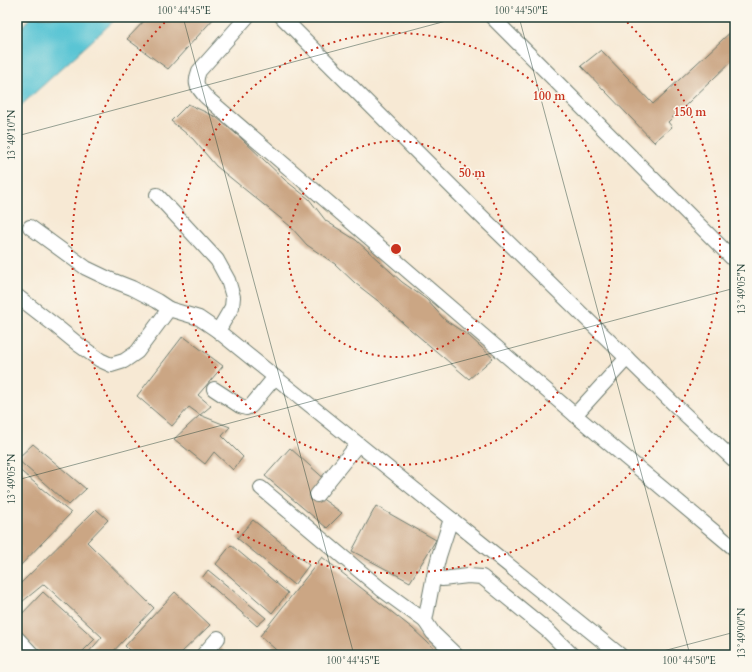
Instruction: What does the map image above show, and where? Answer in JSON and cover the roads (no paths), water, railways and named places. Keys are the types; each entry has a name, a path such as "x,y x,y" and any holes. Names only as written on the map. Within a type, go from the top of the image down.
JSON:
{"street":[{"path":"247,17 199,71 196,79 198,88 206,97 575,415 735,549"},
{"path":"282,17 475,210 735,461"},
{"path":"492,17 735,261"},
{"path":"157,195 216,260 228,280 233,297 232,306 218,331"},
{"path":"30,227 86,268 132,288 169,309 199,318 218,331 620,655"},
{"path":"17,296 79,345 100,360 111,365 124,361 137,352 169,309"},
{"path":"575,415 627,358"},
{"path":"214,390 246,408 251,406 275,377"},
{"path":"317,495 358,444"},
{"path":"261,488 381,589 425,621 434,633 456,655"},
{"path":"425,621 438,556 451,519"},
{"path":"434,576 442,579 468,576 482,577 548,631 572,655"},
{"path":"17,638 33,655"},
{"path":"203,655 218,638"}],"water":[{"path":"31,17 118,17 17,109 17,34"}]}
